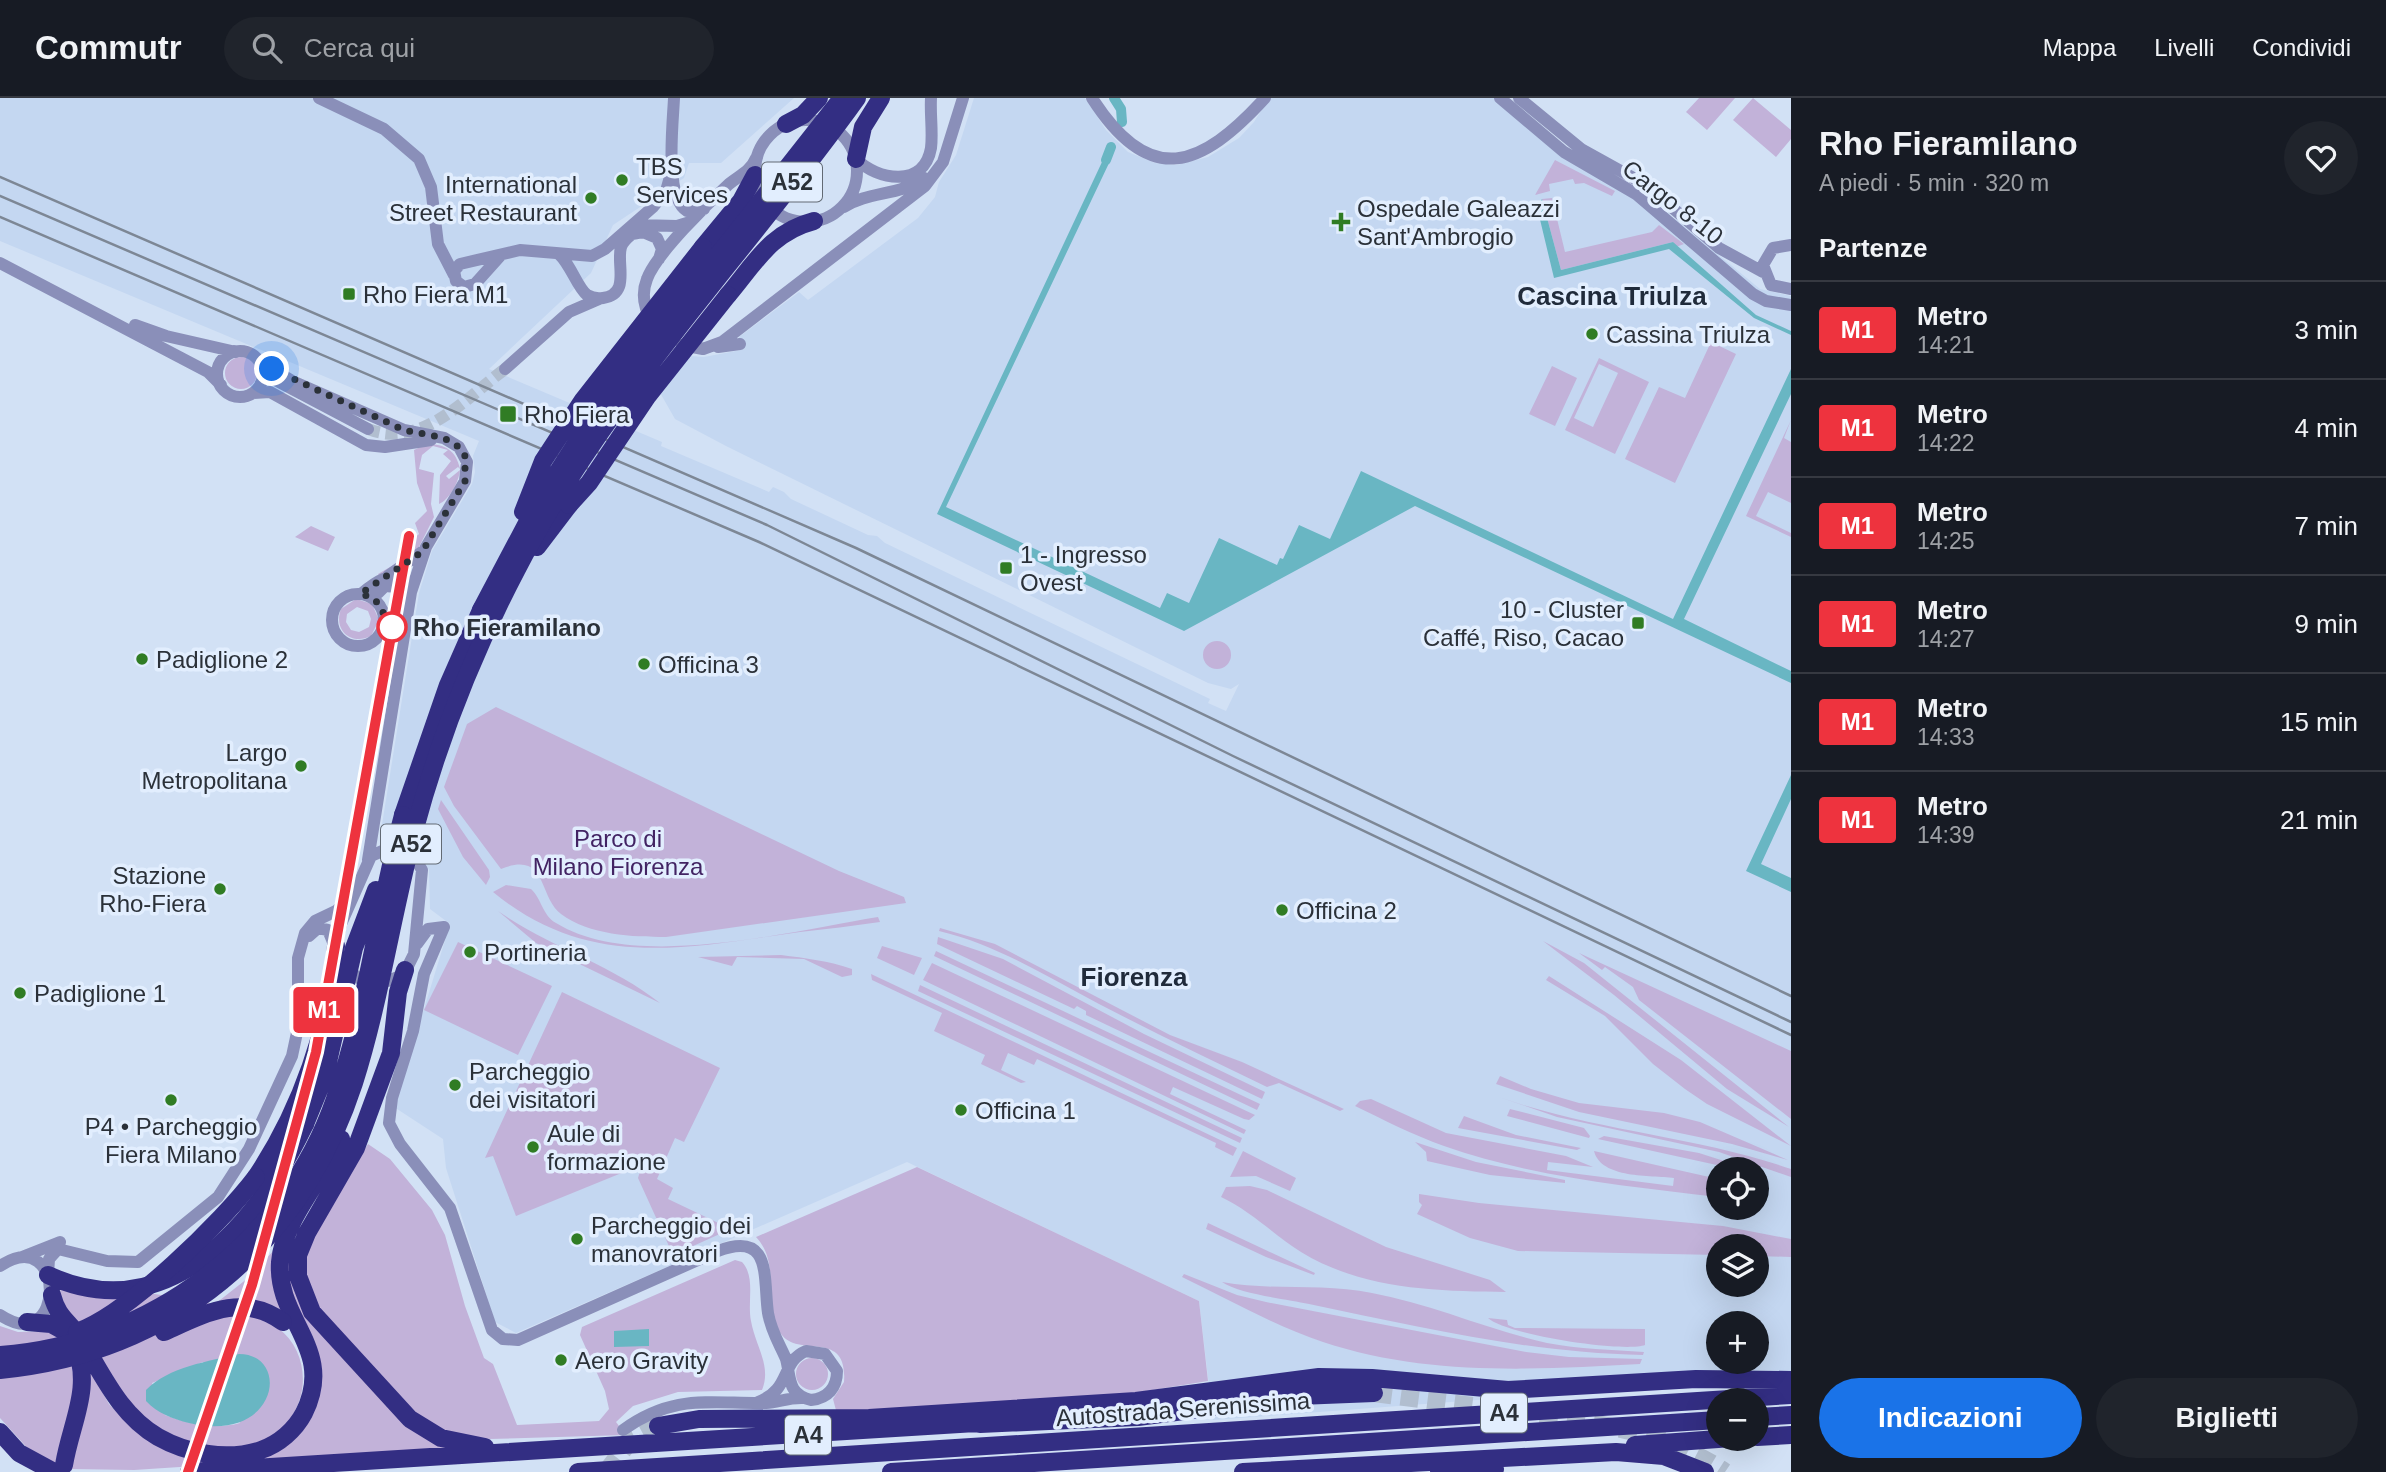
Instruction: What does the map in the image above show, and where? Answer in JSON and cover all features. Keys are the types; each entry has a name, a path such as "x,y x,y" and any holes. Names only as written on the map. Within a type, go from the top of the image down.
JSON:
{"highway":[{"path":"786,124 803,115 819,98"},
{"name":"A52","path":"0,1355 50,1349 90,1339 164,1306 206,1278 237,1251 290,1190 320,1137 347,1061 403,815 444,695 481,610 537,503 604,400 842,98"},
{"name":"A52","path":"0,1371 68,1359 132,1336 177,1314 230,1275 276,1229 309,1183 335,1132 361,1061 421,808 445,734 515,571 550,508 613,412 857,98"},
{"path":"856,159 863,127 881,98"},
{"path":"481,610 497,560 521,515 543,461 601,375 741,201 756,167"},
{"path":"486,635 546,533 589,482 647,397 776,238 794,226 814,221"},
{"path":"48,1275 71,1283 137,1290 155,1286 179,1275 212,1250 248,1214 292,1152 328,1065 357,938 403,815"},
{"path":"0,1348 51,1340 82,1330 109,1315 210,1228 256,1177 279,1139 307,1076 331,988 336,946"},
{"path":"405,970 399,985 391,1053 356,1148 307,1233 298,1255 298,1276 312,1312 401,1410 420,1427 441,1438 482,1447 650,1444"},
{"path":"52,1294 59,1316 78,1336 117,1401 135,1421 165,1441 206,1453 248,1453 272,1445 300,1420 311,1394 307,1359 289,1321 282,1289 281,1251 290,1229 320,1180 345,1128 361,1061"},
{"path":"0,1371 54,1371 90,1361 228,1307 258,1309 289,1321"},
{"path":"27,1322 51,1324 70,1335 89,1356"},
{"path":"0,1432 19,1453 59,1468 82,1395 80,1357 70,1335"},
{"name":"A4","path":"650,1444 966,1424 1118,1411 1222,1394 1261,1384 1342,1376 1508,1390 1706,1379 1791,1380"},
{"path":"658,1426 698,1419 869,1418 1136,1401 1261,1384"},
{"path":"966,1424 1138,1417 1289,1397 1374,1393"},
{"name":"Autostrada Serenissima","path":"578,1472 1791,1395"},
{"path":"1769,1417 1791,1415"},
{"name":"Autostrada Serenissima","path":"891,1472 1706,1421"},
{"path":"1769,1436 1791,1435"},
{"name":"A4","path":"1468,1458 1706,1440"},
{"path":"189,1472 650,1444"},
{"path":"1243,1472 1468,1458 1631,1452 1671,1458 1705,1472"},
{"path":"1439,1472 1616,1462 1676,1472"},
{"path":"278,1472 355,1464"}],"street":[{"path":"319,98 377,125 412,151 431,187 438,244 457,283 464,287 472,286 501,255"},
{"path":"674,98 672,170 680,206 691,212 705,208"},
{"path":"933,98 930,153 916,171 902,177 883,176 865,168 856,159 845,138 832,127 817,121 801,120 772,132 756,167 759,191 775,211 797,221 814,221 857,200 912,186 933,169 950,144"},
{"path":"703,349 722,342 925,186 939,170 950,144 963,98"},
{"path":"1092,98 1120,137 1139,150 1168,158 1187,157 1211,148 1236,129 1265,98"},
{"name":"Cargo 8-10","path":"1500,98 1564,152 1636,194 1753,294 1766,301 1791,305"},
{"path":"1519,98 1581,149 1646,185 1719,248 1763,272 1771,285 1791,289"},
{"path":"837,211 852,192 856,182 856,159"},
{"path":"740,344 703,349 678,344 651,320 644,293 646,280 657,263 694,219 750,169 756,167"},
{"path":"569,312 576,300 582,263 631,227 665,194 672,170"},
{"path":"631,227 677,226 694,219"},
{"path":"436,230 451,252 478,270 478,281"},
{"path":"505,369 569,312 583,303 617,291 622,245 637,232 653,235 660,242 662,249 657,263"},
{"path":"1741,259 1752,259 1780,245 1791,245"},
{"path":"454,275 457,266 468,262 528,250 612,258 621,273"},
{"path":"1763,272 1768,252"},
{"path":"559,254 586,294 600,299"},
{"path":"0,264 208,372 221,386 239,396 271,386 296,393"},
{"path":"89,308 166,336 249,353 270,376 296,393 368,429"},
{"path":"221,386 219,367 225,357 236,352"},
{"path":"256,390 263,376 261,364"},
{"path":"261,364 292,381 404,430 451,441 465,456 467,477 426,547 419,556 360,594 343,599 333,612 333,628 344,642 364,646 377,638 385,623 377,594 383,587 391,585 400,590 408,609"},
{"path":"256,390 270,392 372,447 434,439 451,441"},
{"path":"336,946 339,930 374,842 374,815 408,609 426,547"},
{"path":"384,578 402,578 409,584 411,592"},
{"path":"360,594 371,597 381,607"},
{"path":"374,815 381,842 389,848 406,852 420,863 423,877 414,954"},
{"path":"368,860 374,853 389,848"},
{"path":"0,1315 15,1322 27,1322 42,1313 52,1294 48,1275 49,1259 55,1251 65,1250 115,1262 143,1259 218,1197 234,1175 295,1047 301,948 310,925 336,911 354,894"},
{"path":"421,901 425,916 444,927"},
{"path":"301,948 318,928 328,930 345,969 364,980 388,981 405,970 424,932 444,927"},
{"path":"444,927 424,974 413,1031 392,1098 389,1123 400,1144 450,1208 495,1334 506,1340 518,1340 719,1251 741,1245 754,1250 765,1265 773,1332 786,1359 793,1390 804,1398"},
{"path":"0,1266 58,1242 71,1244 85,1254"},
{"path":"18,1258 33,1261 48,1275"},
{"path":"623,1430 655,1412 689,1403 714,1400 758,1402 825,1396 837,1378 831,1358 786,1344 773,1332"},
{"path":"758,1402 777,1392 794,1359 811,1350"}],"shaded area":[{"path":"0,98 794,98 721,163 689,163 684,178 613,225 591,273 489,369 662,442 661,446 769,492 773,487 784,492 791,499 868,535 877,536 885,543 1210,699 1208,703 1226,711 1239,684 1231,689 1208,683 726,446 675,419 659,391 640,380 676,355 704,357 741,350 739,337 799,292 808,300 918,218 935,197 939,182 956,155 974,98 1085,98 1106,130 1128,152 1155,163 1176,165 1208,157 1239,138 1254,122 1269,98 1508,98 1568,150 1641,191 1760,289 1791,296 1791,1371 1769,1372 1769,1311 1706,1311 1706,1374 1747,1374 1658,1380 1543,1395 1213,1420 1199,1301 907,1162 516,1333 495,1322 446,1168 443,1139 394,1107 450,924 430,909 429,870 421,856 407,845 388,841 381,831 419,593 432,551 472,484 475,472 473,456 479,441 0,241"},
{"path":"1110,161 946,507 1160,608 1167,593 1189,603 1219,538 1277,565 1280,558 1283,559 1299,525 1330,539 1361,471 1673,619 1791,369 1791,394 1684,619 1791,671 1791,683 1415,506 1184,631 937,514 1102,162"},
{"path":"1542,199 1561,270 1673,242 1756,315 1791,331 1791,335 1754,318 1669,249 1554,278 1537,207"},
{"path":"1791,775 1791,799 1761,864 1791,878 1791,892 1746,871"},
{"path":"649,1329 649,1346 614,1347 614,1331"},
{"path":"239,1354 255,1358 266,1368 270,1381 267,1396 258,1410 242,1421 219,1426 189,1423 166,1415 146,1401 146,1390 177,1370"}],"green space":[{"path":"1699,98 1735,98 1707,130 1686,112"},
{"path":"1753,98 1791,130 1791,139 1776,157 1733,120"},
{"path":"1555,160 1615,191 1612,196 1584,183 1575,184 1573,179 1549,184 1550,191 1535,195"},
{"path":"1552,198 1565,252 1652,232 1659,225 1684,244 1676,247 1673,242 1561,270 1542,199"},
{"path":"1711,342 1736,354 1675,483 1625,459 1659,387 1685,398"},
{"path":"241,357 252,362 257,373 252,384 241,389 230,384 225,373 230,362"},
{"path":"1599,358 1649,382 1615,454 1565,430","holes":["1599,364 1618,373 1593,427 1574,418"]},
{"path":"1552,366 1577,378 1555,426 1529,414"},
{"path":"1791,420 1784,438 1791,442 1791,503 1768,492 1756,516 1791,533 1791,537 1746,516"},
{"path":"427,444 439,445 449,449 453,453 460,469 458,467 446,476 449,479 460,470 458,480 450,495 439,504 440,475 451,461 443,454 448,450 433,446 422,455 419,469 434,473 431,504 434,517 418,549 379,576 378,574 402,560 411,541 419,534 415,523 427,511 417,483 414,450"},
{"path":"311,526 335,537 328,551 295,537"},
{"path":"356,599 372,604 379,620 371,636 357,639 346,634 340,623 341,609","holes":["357,607 368,611 371,619 369,627 359,632 351,630 346,622 347,614"]},
{"path":"1217,641 1227,645 1231,655 1227,665 1217,669 1207,665 1203,655 1207,645"},
{"name":"Parco di Milano Fiorenza","path":"496,707 839,871 904,897 906,903 666,937 598,931 572,921 554,906 535,870 516,865 501,869 454,806 444,787 467,724"},
{"path":"441,800 489,870 490,877 486,885 463,857 438,809"},
{"path":"506,885 531,889 551,920 589,937 627,945 706,944 641,948 603,944 566,934 529,917 493,892"},
{"path":"498,911 538,935 621,977 660,1003 536,943"},
{"path":"878,917 880,922 800,932 759,938"},
{"path":"940,928 995,944 1170,1035 1242,1062 1344,1109 1340,1111 1279,1083 1267,1087 1120,1015 1022,963 982,945 939,931"},
{"path":"938,937 1003,959 1144,1034 1265,1092 1262,1099 1086,1015 1086,1011 1077,1006 1074,1009 937,944"},
{"path":"1543,941 1584,963 1789,1127 1727,1089 1614,995"},
{"path":"458,942 552,986 518,1055 424,1010"},
{"path":"882,946 922,958 914,975 877,958"},
{"path":"936,951 1260,1104 1257,1110 934,956"},
{"path":"1579,953 1791,1051 1791,1119 1639,1000 1633,987 1605,967 1602,970"},
{"path":"781,955 817,960 843,966 852,969 852,975 842,977 804,959 737,957 732,966 698,957"},
{"path":"932,963 1255,1115 1249,1120 1244,1119 1173,1087 1170,1094 1246,1130 1244,1134 923,980"},
{"path":"871,974 1237,1148 1233,1156 1215,1147 1216,1143 1037,1059 1034,1065 1008,1053 1001,1070 1026,1082 1021,1083 981,1064 985,1055 934,1031 942,1013 872,980"},
{"path":"1549,976 1681,1060 1791,1146 1707,1104 1685,1089 1653,1064 1605,1016 1546,980"},
{"path":"920,985 1242,1138 1240,1143 918,991"},
{"path":"562,992 720,1068 684,1142 675,1138 657,1179 673,1188 668,1199 731,1229 673,1255 638,1178 641,1168 633,1163 624,1172 516,1216 493,1156 485,1158"},
{"path":"1500,1076 1531,1089 1579,1103 1664,1113 1700,1122 1788,1160 1732,1144 1579,1112 1496,1084"},
{"path":"1499,1097 1571,1118 1751,1157 1733,1157 1557,1117"},
{"path":"1371,1099 1446,1133 1566,1156 1593,1167 1548,1162 1547,1170 1673,1186 1674,1178 1640,1176 1606,1167 1594,1151 1706,1176 1706,1196 1580,1179 1477,1157 1421,1137 1355,1106 1360,1101"},
{"path":"1510,1109 1584,1128 1590,1136 1589,1138 1507,1116"},
{"path":"1464,1116 1516,1135 1581,1148 1577,1150 1458,1128"},
{"path":"1604,1136 1712,1157 1706,1157 1706,1163 1598,1139"},
{"path":"1415,1142 1476,1162 1565,1180 1565,1183 1490,1175 1427,1161 1426,1152"},
{"path":"368,1144 390,1159 432,1210 445,1235 465,1306 484,1358 493,1364 517,1425 599,1421 609,1409 605,1391 580,1335 582,1327 735,1260 742,1262 749,1275 751,1321 765,1372 762,1390 678,1392 633,1406 616,1422 626,1435 489,1439 447,1433 425,1423 322,1312 306,1283 305,1255 314,1233"},
{"path":"1243,1151 1296,1178 1290,1191 1256,1176 1230,1177"},
{"path":"1769,1162 1791,1169 1791,1177 1769,1169"},
{"path":"917,1167 1199,1301 1208,1381 1134,1393 837,1414 833,1399 844,1382 843,1365 838,1355 831,1350 789,1341 781,1334 772,1312 768,1261 764,1248 756,1237"},
{"path":"1250,1186 1267,1190 1386,1247 1490,1280 1506,1292 1401,1286 1349,1274 1325,1265 1301,1252 1221,1197 1226,1187"},
{"path":"1419,1194 1479,1203 1723,1226 1765,1234 1706,1234 1706,1255 1518,1251 1470,1238 1417,1214 1422,1205 1419,1202"},
{"path":"1208,1223 1315,1273 1314,1275 1266,1257 1206,1229"},
{"path":"300,1234 297,1289 450,1449 134,1470 70,1469 87,1373 91,1372 109,1404 133,1429 161,1448 196,1460 297,1437 316,1407 321,1379 316,1353 289,1281 289,1258"},
{"path":"1769,1235 1791,1239 1791,1257 1769,1256"},
{"path":"277,1247 287,1317 278,1328 290,1339 298,1353 303,1383 294,1413 285,1426 272,1436 244,1446 212,1447 197,1444 167,1434 155,1426 140,1414 114,1384 59,1299 61,1286 149,1293 215,1304 248,1278","holes":["203,1362 240,1423 202,1425 165,1415 152,1383"]},
{"path":"1184,1274 1237,1295 1266,1302 1526,1352 1569,1357 1642,1359 1640,1364 1520,1369 1401,1361 1305,1336 1182,1277"},
{"path":"1222,1282 1334,1288 1372,1293 1547,1343 1644,1352 1643,1355 1600,1353 1516,1344 1263,1296"},
{"path":"1488,1318 1507,1320 1508,1325 1515,1328 1645,1329 1645,1345 1613,1346 1539,1336 1498,1324"},
{"path":"0,1326 18,1332 49,1331 70,1348 75,1390 55,1464 31,1452 0,1418"},
{"path":"812,1358 824,1362 828,1374 824,1386 812,1390 800,1386 796,1374 800,1362"}],"waterway":[{"path":"1114,98 1121,109 1122,122"},
{"path":"1106,160 1111,147"}],"tunnel":[{"path":"368,429 388,434 406,433 424,427 442,418 505,369"},
{"path":"1374,1393 1502,1410"},
{"path":"1540,1415 1613,1427 1659,1439 1725,1472"},
{"path":"606,1472 630,1441 658,1426"}],"railway":[{"path":"0,177 856,548 1791,996"},
{"path":"0,196 767,525 1233,756 1791,1022"},
{"path":"0,217 759,542 1791,1035"}],"metro line":[{"name":"M1","path":"188,1472 252,1285 316,1052 409,536"}],"place":[{"name":"TBS Services","path":"622,180"},
{"name":"International Street Restaurant","path":"591,198"},
{"name":"Ospedale Galeazzi Sant'Ambrogio","path":"1341,222"},
{"name":"Rho Fiera M1","path":"349,294"},
{"name":"Cassina Triulza","path":"1592,334"},
{"name":"Rho Fiera","path":"508,414"},
{"name":"1 - Ingresso Ovest","path":"1006,568"},
{"name":"10 - Cluster Caffé, Riso, Cacao","path":"1638,623"},
{"name":"Rho Fieramilano","path":"392,627"},
{"name":"Padiglione 2","path":"142,659"},
{"name":"Officina 3","path":"644,664"},
{"name":"Largo Metropolitana","path":"301,766"},
{"name":"Stazione Rho-Fiera","path":"220,889"},
{"name":"Officina 2","path":"1282,910"},
{"name":"Portineria","path":"470,952"},
{"name":"Padiglione 1","path":"20,993"},
{"name":"Parcheggio dei visitatori","path":"455,1085"},
{"name":"P4 • Parcheggio Fiera Milano","path":"171,1100"},
{"name":"Officina 1","path":"961,1110"},
{"name":"Aule di formazione","path":"533,1147"},
{"name":"Parcheggio dei manovratori","path":"577,1239"},
{"name":"Aero Gravity","path":"561,1360"}],"district":[{"name":"Cascina Triulza","path":"1612,296"},
{"name":"Fiorenza","path":"1134,977"}],"route":[{"path":"272,369 292,381 346,402 404,430 432,434 451,441 463,451 467,477 426,547 419,556 360,594 376,601 381,607 385,623 392,627"}]}
